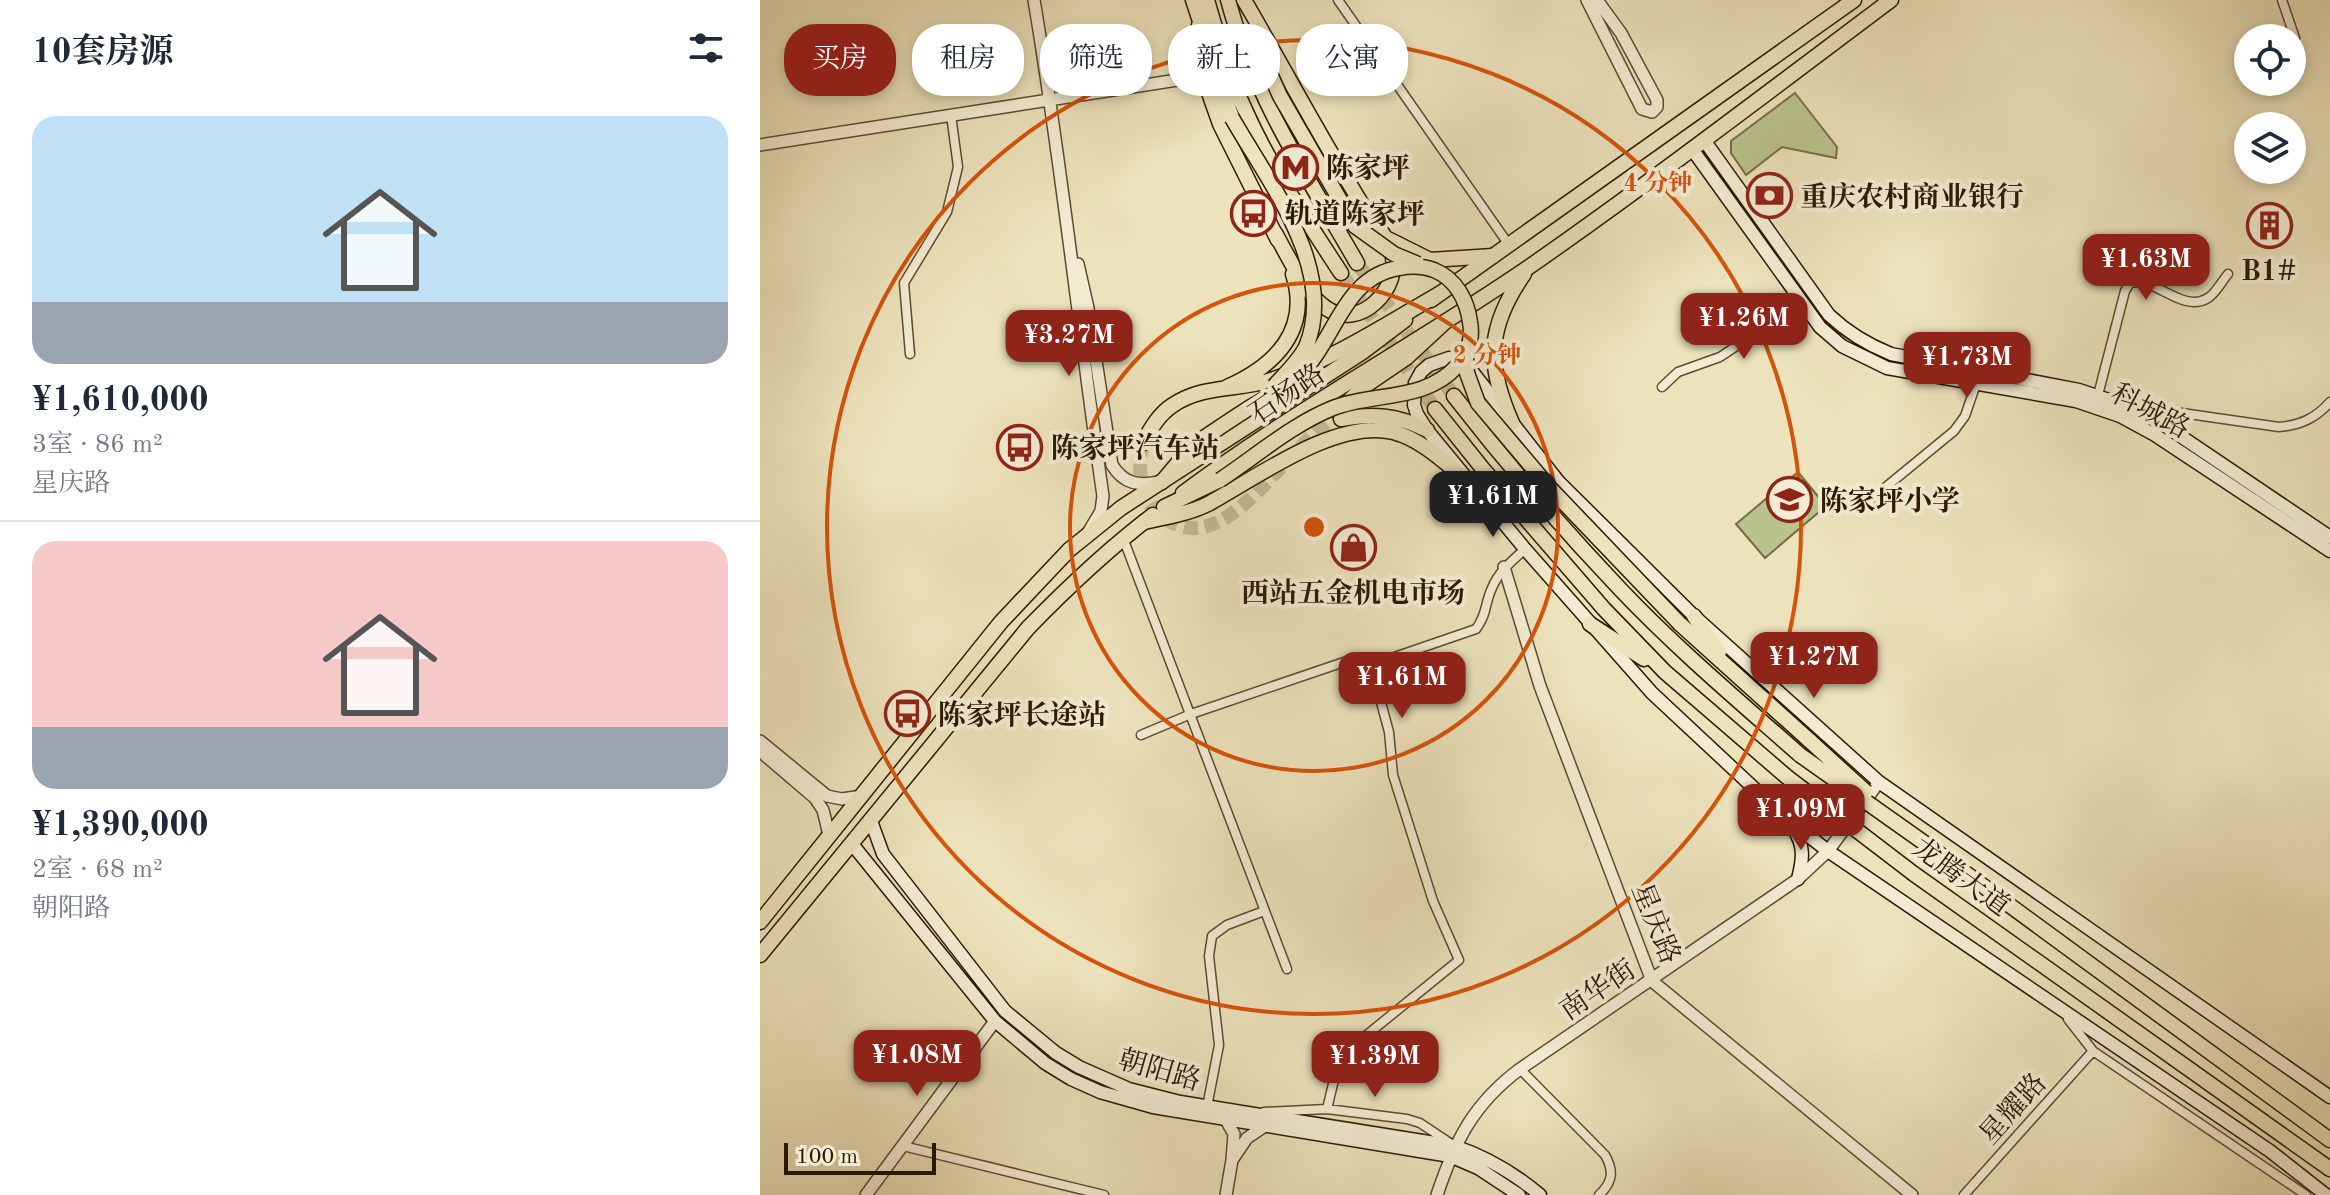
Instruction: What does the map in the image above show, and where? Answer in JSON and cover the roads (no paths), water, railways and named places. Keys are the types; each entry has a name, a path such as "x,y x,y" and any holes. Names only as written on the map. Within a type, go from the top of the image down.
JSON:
{"main road":[{"path":"1193,0 1199,24"},
{"path":"1207,0 1246,113 1303,215 1341,273"},
{"path":"1228,0 1238,35 1265,103 1357,263"},
{"path":"1243,0 1280,96 1355,226 1394,254 1452,281 1465,299 1472,335 1466,356 1467,373 1478,403 1549,487 1680,624 1908,831"},
{"path":"1243,0 1292,89 1369,216 1388,239 1430,260 1493,256"},
{"name":"石杨路","path":"760,922 1001,622 1052,566 1086,535 1364,351 1439,294 1854,0"},
{"name":"石杨路","path":"760,955 1028,628 1123,538 1385,358 1528,267 1891,0"},
{"path":"1210,96 1220,124 1275,233 1299,295 1295,322 1275,357 1259,371 1227,387"},
{"path":"1224,96 1232,118 1292,224 1307,258 1314,287 1314,314 1305,348 1275,385 1252,407"},
{"name":"科城路","path":"1698,144 1802,302 1820,327 1842,346 1887,368 2076,401 2137,424 2330,551"},
{"name":"科城路","path":"1698,144 1829,315 1868,345 1891,354 2098,395 2124,405 2164,425 2330,537"},
{"path":"1275,233 1318,302 1329,311 1338,313 1365,310 1385,292 1395,273 1388,239"},
{"path":"1162,482 1193,445 1300,375 1327,339 1353,293 1365,282 1385,270 1411,266 1434,270"},
{"path":"1512,423 1495,378 1494,341 1509,295 1528,267"},
{"path":"1143,443 1154,422 1188,396 1272,380 1326,359 1439,294"},
{"path":"1427,430 1410,421 1379,415 1339,416 1362,388 1406,358 1445,322"},
{"path":"1164,507 1220,480 1301,425 1331,409 1411,392 1437,383 1466,356"},
{"path":"2326,1195 2270,1151 1828,851 1787,819 1652,693 1469,482 1417,414 1414,405 1415,383 1421,372 1429,365 1449,358 1467,365 1558,481 1694,616 1879,782 2330,1097"},
{"name":"龙腾大道","path":"1454,396 1501,456 1622,591 1715,680 1800,755 2330,1140"},
{"name":"龙腾大道","path":"1435,409 1604,609 1665,672 1787,777 1914,874 2330,1169"},
{"path":"1144,522 1187,513 1208,504 1271,465 1349,434 1391,432 1436,454 1469,482"},
{"path":"1694,616 1730,669"},
{"path":"1590,624 1665,672"},
{"path":"1787,819 1801,840 1804,857 1798,879"},
{"name":"朝阳路","path":"871,821 883,854 1005,1011 1056,1053 1107,1081 1129,1089 1207,1107 1488,1159 1524,1181 1540,1195"},
{"name":"朝阳路","path":"852,844 995,1021 1045,1063 1100,1092 1153,1107 1226,1120 1452,1151 1519,1195"},
{"path":"896,898 898,887 904,884 910,888"}],"street":[{"path":"1034,0 1069,225 1076,309 1103,496 1101,511 1086,535"},
{"path":"1338,0 1509,245"},
{"path":"1587,0 1642,109 1652,112 1657,107 1657,100 1621,33 1597,0"},
{"path":"2282,0 2290,24"},
{"path":"760,145 1168,82"},
{"path":"910,354 904,283 947,212 958,167 951,115"},
{"path":"1069,225 1088,308 1112,465 1129,482 1138,485 1162,482"},
{"path":"2098,395 2125,291 2130,283 2141,282 2185,300 2197,301 2209,297 2228,274"},
{"path":"1662,387 1678,372 1720,357 1802,302"},
{"path":"1859,509 1954,431 1965,416 1976,384"},
{"path":"2124,405 2279,427 2313,418 2330,402"},
{"path":"1123,538 1287,969"},
{"path":"1372,669 1377,663 1476,629 1485,618 1490,590 1504,567 1525,549"},
{"name":"星庆路","path":"1504,567 1540,686 1652,981 1912,1195"},
{"path":"1141,735 1191,714 1350,660 1372,669"},
{"path":"1327,1109 1338,1063 1347,1051 1459,960 1433,901 1393,775 1389,732 1372,669"},
{"path":"760,741 827,796 842,799 862,796"},
{"path":"760,751 815,798 823,810 829,835"},
{"name":"南华街","path":"1437,1195 1452,1151 1478,1107 1520,1069 1798,879 1828,851 1879,782"},
{"path":"1207,1107 1219,1045 1209,956 1212,936 1227,925 1264,911"},
{"path":"2061,1008 2093,1051 2306,1195"},
{"path":"866,1195 995,1021"},
{"name":"星耀路","path":"1964,1195 2093,1051"},
{"path":"1520,1069 1605,1155 1612,1170 1611,1177 1599,1195"},
{"path":"1243,1113 1327,1109 1414,1120 1452,1151"},
{"path":"1226,1120 1232,1128 1234,1151 1226,1195"},
{"path":"1234,1151 1265,1126"},
{"path":"903,1146 1104,1195"}],"tunnel":[{"path":"1357,263 1454,396"},
{"path":"1341,273 1435,409"},
{"path":"1143,443 1140,471 1146,497 1157,512 1175,524 1193,528 1210,525 1242,506 1337,413"}],"place":[{"name":"陈家坪","path":"1295,167"},
{"name":"重庆农村商业银行","path":"1769,196"},
{"name":"轨道陈家坪","path":"1254,213"},
{"name":"B1#","path":"2269,226"},
{"name":"陈家坪汽车站","path":"1020,447"},
{"name":"陈家坪小学","path":"1789,500"},
{"name":"西站五金机电市场","path":"1353,547"},
{"name":"陈家坪长途站","path":"907,714"}]}
